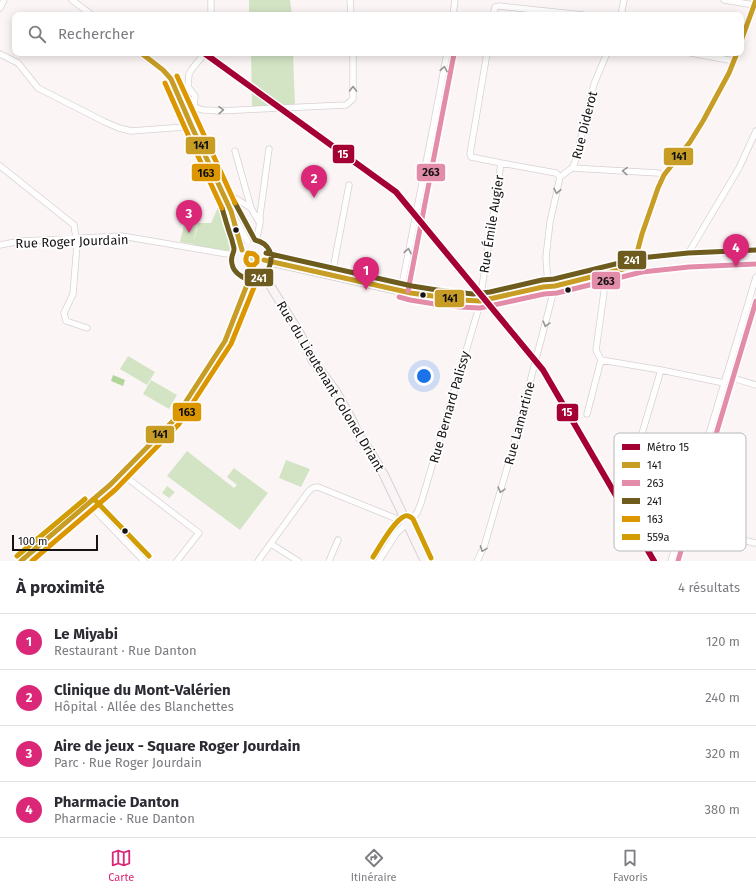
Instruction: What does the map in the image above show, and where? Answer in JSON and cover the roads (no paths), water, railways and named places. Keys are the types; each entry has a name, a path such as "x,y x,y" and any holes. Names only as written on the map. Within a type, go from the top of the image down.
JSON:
{"street":[{"path":"0,8 4,0"},
{"path":"72,0 88,12"},
{"path":"211,0 211,12"},
{"path":"350,0 351,12"},
{"path":"453,12 455,0"},
{"path":"622,12 624,0"},
{"path":"724,0 755,3 744,33"},
{"path":"494,12 495,7 499,6 555,12"},
{"path":"0,54 18,63 38,88 119,128 131,131 185,127 191,125"},
{"path":"145,56 164,70 171,79 231,211 246,250"},
{"path":"194,106 195,96 188,87 189,74 202,56"},
{"path":"184,109 191,106 202,110 217,111 346,105 353,99 353,56"},
{"path":"401,290 445,56"},
{"name":"Rue Émile Augier","path":"480,301 501,163 471,157 470,154 486,56"},
{"name":"Rue Diderot","path":"560,176 572,168 575,162 594,84 606,56"},
{"path":"707,56 734,61"},
{"path":"635,266 635,260 642,234 664,175 690,142 703,121 721,90 736,56"},
{"path":"178,93 188,87"},
{"path":"688,260 690,252 738,168 756,131"},
{"path":"246,250 259,248 262,252 264,255 264,260 260,269 252,272 246,271 242,268 239,262 260,223 269,149"},
{"path":"235,151 251,208 260,223"},
{"path":"501,163 556,173 560,176 550,222 546,257 552,286"},
{"path":"0,166 74,225 77,244 73,294 64,313 66,321 87,328"},
{"path":"572,168 658,173 664,175"},
{"path":"332,275 349,185"},
{"path":"224,197 230,195 251,208"},
{"name":"Rue Roger Jourdain","path":"0,245 23,241 122,236 246,250"},
{"path":"264,260 411,293 467,301 480,301 552,286 635,266 688,260 756,257"},
{"name":"Rue du Lieutenant Colonel Driant","path":"260,269 300,334 313,360 335,390 352,420 360,438 370,451 384,475 425,561"},
{"path":"21,561 122,474 174,420 225,341 252,272"},
{"path":"709,433 756,277"},
{"name":"Rue Lamartine","path":"477,561 484,548 512,451 552,286"},
{"path":"587,414 601,360 596,350 604,292"},
{"name":"Rue Bernard Palissy","path":"407,523 418,512 421,503 480,301"},
{"path":"601,360 724,383"},
{"path":"642,433 661,370"},
{"path":"726,376 756,385"},
{"path":"122,474 199,533 177,561"},
{"path":"258,561 308,492 311,489 318,487 407,523 396,534 379,561"},
{"path":"88,504 144,561"},
{"path":"329,561 338,540"},
{"path":"271,544 298,561"},
{"path":"671,561 674,551"}],"metro line":[{"name":"15","path":"208,56 396,192 543,370 614,492"},
{"name":"15","path":"648,551 654,561"}],"place":[{"name":"Clinique du Mont-Valérien","path":"314,198"},
{"name":"Aire de jeux - Square Roger Jourdain","path":"189,233"},
{"name":"Pharmacie Danton","path":"736,267"},
{"name":"Le Miyabi","path":"366,290"}]}
